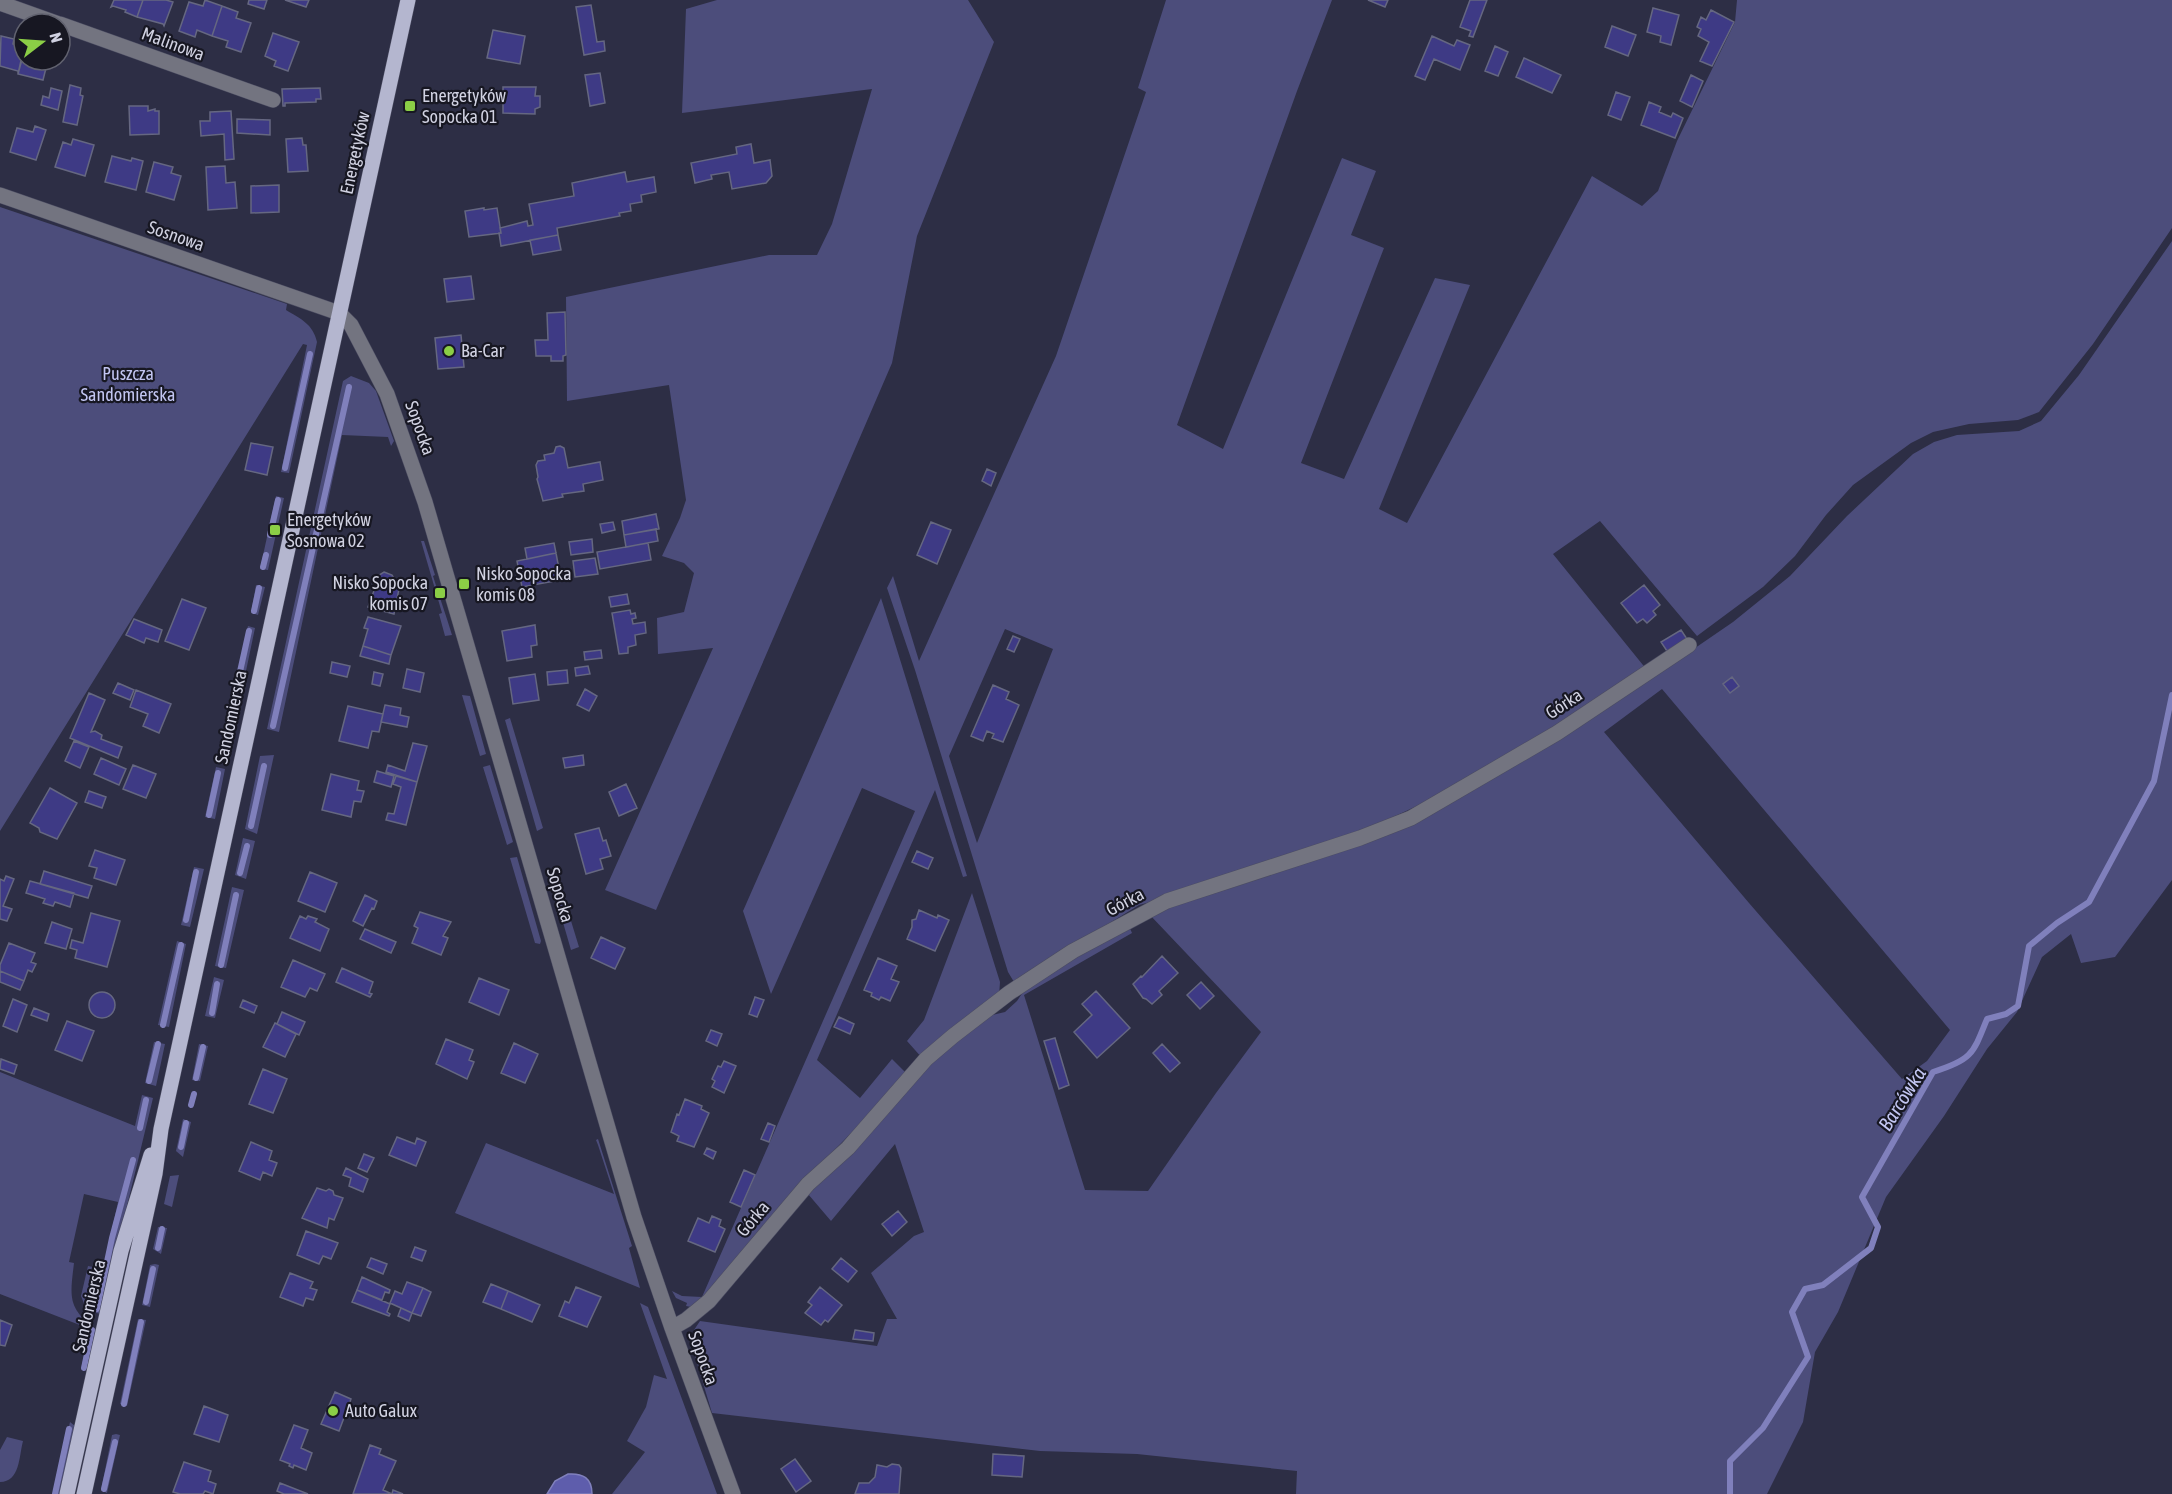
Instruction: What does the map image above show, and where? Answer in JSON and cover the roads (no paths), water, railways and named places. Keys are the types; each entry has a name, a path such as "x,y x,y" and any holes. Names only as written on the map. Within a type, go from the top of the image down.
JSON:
{"main road":[{"name":"Energetyków","path":"339,313 408,0"},
{"name":"Sandomierska","path":"84,1494 155,1174 161,1129 339,313"},
{"name":"Sandomierska","path":"67,1494 121,1251 161,1129"}],"street":[{"name":"Malinowa","path":"0,3 26,12"},
{"name":"Malinowa","path":"72,28 273,100"},
{"name":"Sosnowa","path":"0,195 339,313"},
{"name":"Sopocka","path":"339,313 351,325 387,394 401,429 425,502 634,1217 733,1494"},
{"name":"Górka","path":"672,1328 709,1301 808,1184 848,1148 926,1059 953,1036 1028,981 1073,951 1167,901 1360,838 1411,818 1557,733 1689,645"}],"waterway":[{"path":"285,468 310,354"},
{"path":"273,726 349,387"},
{"path":"270,535 278,500"},
{"path":"263,567 266,555"},
{"path":"254,611 259,588"},
{"path":"222,753 249,631"},
{"name":"Barcówka","path":"1730,1494 1730,1461 1763,1428 1808,1357 1792,1312 1805,1289 1823,1285 1871,1248 1878,1227 1862,1197 1933,1072 1964,1059 1974,1048 1987,1019 2006,1014 2018,1006 2029,946 2057,923 2089,902 2154,781 2172,695"},
{"path":"251,826 264,766"},
{"path":"209,815 218,773"},
{"path":"240,873 247,846"},
{"path":"186,920 196,872"},
{"path":"221,965 236,895"},
{"path":"163,1025 181,945"},
{"path":"212,1013 217,984"},
{"path":"149,1081 158,1044"},
{"path":"196,1078 203,1047"},
{"path":"191,1105 194,1094"},
{"path":"140,1128 146,1100"},
{"path":"181,1147 186,1123"},
{"path":"97,1309 112,1238 133,1160"},
{"path":"158,1248 162,1229"},
{"path":"146,1302 153,1269"},
{"path":"124,1404 141,1322"},
{"path":"84,1368 92,1330"},
{"path":"55,1494 69,1429"},
{"path":"104,1489 115,1442"}],"place":[{"name":"Energetyków Sopocka 01","path":"410,106"},
{"name":"Ba-Car","path":"449,351"},
{"name":"Energetyków Sosnowa 02","path":"275,530"},
{"name":"Nisko Sopocka komis 08","path":"464,584"},
{"name":"Nisko Sopocka komis 07","path":"440,593"},
{"name":"Auto Galux","path":"333,1411"}],"park label":[{"name":"Puszcza Sandomierska","path":"128,384"}]}
